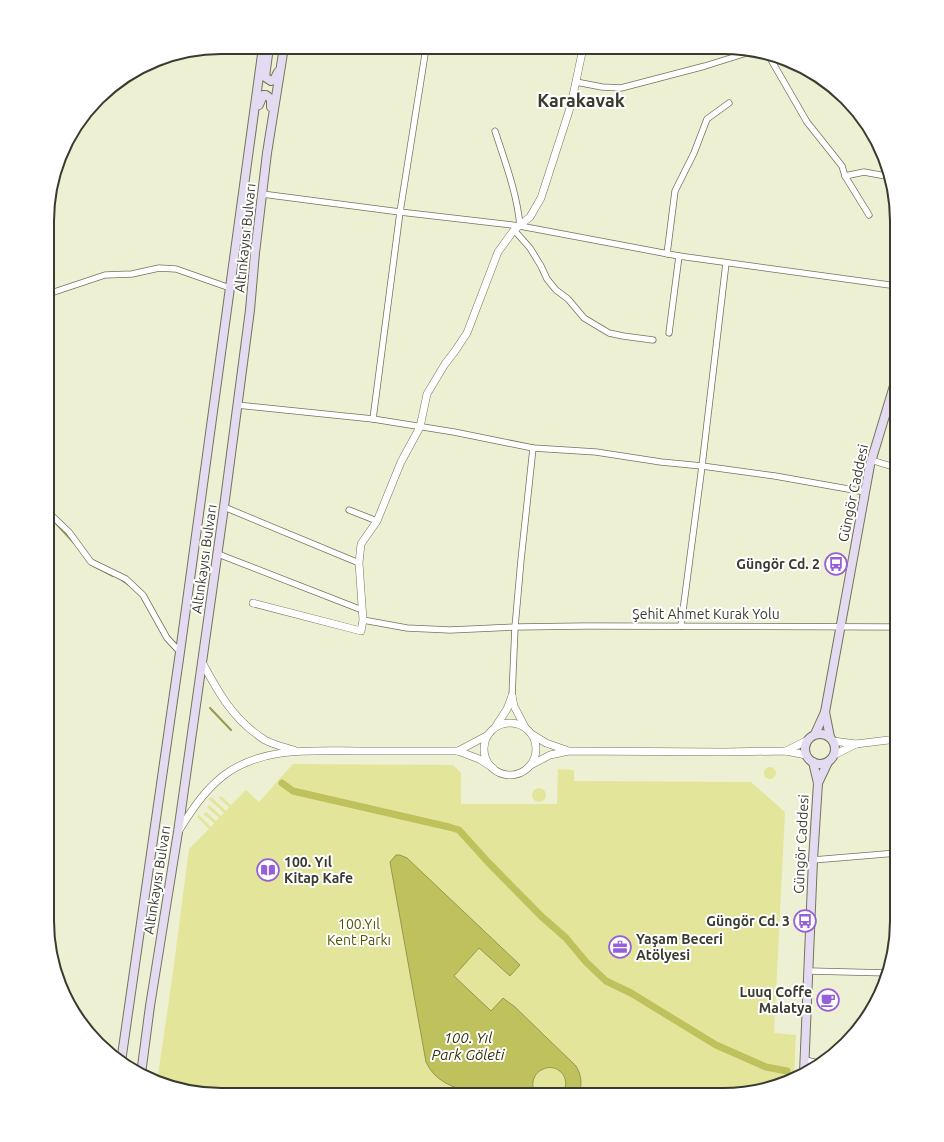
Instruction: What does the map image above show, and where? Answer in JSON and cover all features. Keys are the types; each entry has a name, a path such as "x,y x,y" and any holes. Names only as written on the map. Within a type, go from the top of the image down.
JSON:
{"main road":[{"name":"Altınkayısı Bulvarı","path":"121,1054 180,652 262,54"},
{"path":"268,54 265,72 265,77 267,80 274,80 281,64"},
{"name":"Altınkayısı Bulvarı","path":"142,1068 150,1006 178,832 218,554 250,310 262,194 283,54"},
{"path":"253,125 261,98 263,95 269,96 271,99 264,157 265,173"},
{"name":"Güngör Caddesi","path":"816,734 825,712 871,460 890,399"},
{"name":"Güngör Caddesi","path":"825,712 832,739"},
{"path":"816,734 832,739 836,750 828,762 818,764 813,762 806,755 805,750 808,740 816,734"},
{"name":"Güngör Caddesi","path":"805,1067 813,860 818,784 813,762"},
{"name":"Güngör Caddesi","path":"818,784 828,762"}],"street":[{"path":"373,419 400,212 425,54"},
{"path":"253,604 361,631 363,620 358,563 361,544 377,521 401,462 420,427 427,394 445,364 467,333 498,252 517,228 530,217 541,198 571,105 582,54"},
{"path":"576,82 602,87 621,88 705,66 741,55"},
{"path":"772,62 806,122 842,166 845,176 869,214"},
{"path":"667,254 675,191 694,153 707,119 729,103"},
{"path":"494,131 512,180 518,210 517,228 542,266 547,279 556,290 568,298 584,318 609,333 653,340"},
{"path":"845,176 864,172 883,176"},
{"path":"262,194 517,228 679,256 890,285"},
{"path":"669,333 679,256"},
{"path":"680,626 702,466 726,263"},
{"path":"54,292 105,275 132,274 159,268 176,269 230,288"},
{"path":"237,405 373,419 454,432 533,448 596,452 661,462 702,466 782,477 865,492"},
{"path":"526,728 514,706 512,696 515,627 533,448"},
{"path":"871,460 890,466"},
{"path":"224,507 358,563"},
{"path":"349,510 377,521"},
{"path":"54,518 69,532 91,562 126,580 143,595 167,638 180,652"},
{"path":"218,554 362,610"},
{"name":"Şehit Ahmet Kurak Yolu","path":"363,620 407,628 450,630 515,627 890,627"},
{"path":"202,662 218,692 238,719 266,740 294,750"},
{"path":"458,751 488,735 502,718 512,696"},
{"path":"494,728 502,724 519,724 546,743 569,751"},
{"path":"531,765 535,758 536,750 532,734"},
{"path":"488,735 484,753 487,761 493,768"},
{"path":"832,739 856,744 890,740"},
{"path":"786,751 808,740"},
{"path":"834,755 856,744"},
{"path":"178,832 206,790 224,775 253,760 294,750 458,751 479,759 501,773 510,775 525,771 542,758 569,751 786,751 806,755"},
{"path":"813,860 890,854"},
{"path":"809,971 882,973"},
{"path":"805,1060 813,1062"}],"green space":[{"name":"100.Yıl Kent Parkı","path":"293,764 453,765 461,773 461,804 557,804 558,769 574,770 574,781 751,782 785,812 774,1033 796,1035 794,1072 755,1085 734,1088 210,1088 189,1085 158,1075 189,849 209,829 197,817 199,815 211,827 214,823 203,814 206,812 216,821 219,818 207,807 209,805 221,816 224,813 209,799 211,797 226,811 229,807 219,798 221,796 231,805 246,790 259,802"},
{"path":"770,767 774,769 776,773 774,777 770,779 766,777 764,773 766,769"},
{"path":"539,788 544,790 546,795 544,800 539,802 534,800 532,795 534,790"}],"water":[{"name":"100. Yıl Park Göleti","path":"396,855 407,858 520,965 510,976 479,948 454,976 491,1011 503,998 515,1007 576,1066 581,1080 581,1088 565,1088 566,1081 564,1076 559,1070 553,1068 541,1070 536,1074 533,1080 533,1088 457,1088 445,1083 434,1074 426,1062 390,862"}],"waterway":[{"path":"54,521 74,543"},
{"path":"94,566 113,576"},
{"path":"119,578 130,586"},
{"path":"210,708 231,730"},
{"path":"282,783 293,791 459,830 487,861 541,916 566,938 586,962 606,981 631,993 716,1045 766,1067 787,1071"}],"place":[{"name":"Güngör Cd. 2","path":"836,564"},
{"name":"100. Yıl Kitap Kafe","path":"268,870"},
{"name":"Güngör Cd. 3","path":"805,921"},
{"name":"Yaşam Beceri Atölyesi","path":"620,947"},
{"name":"Luuq Coffe Malatya","path":"828,1000"}],"district":[{"name":"Karakavak","path":"581,101"}]}
